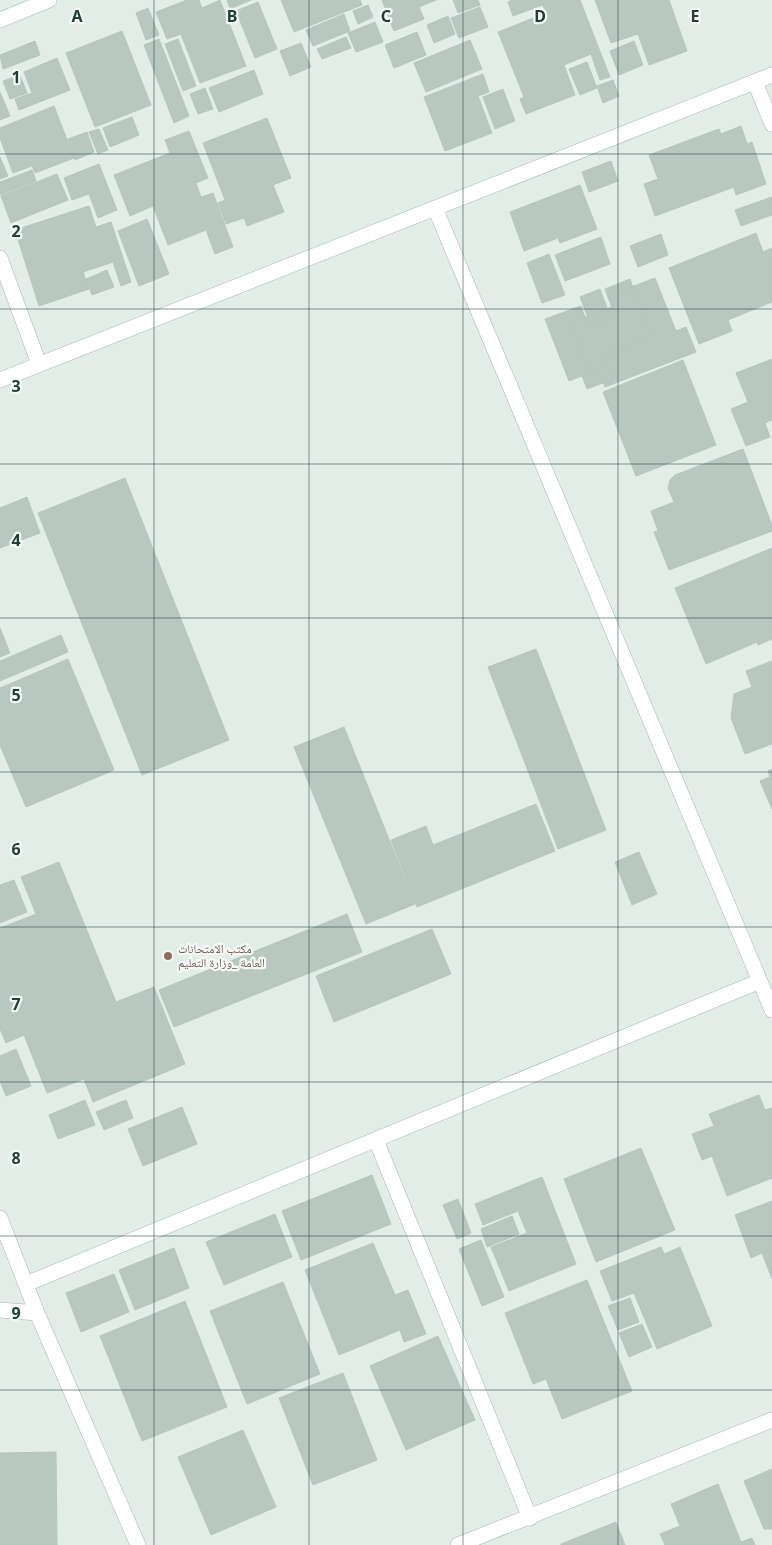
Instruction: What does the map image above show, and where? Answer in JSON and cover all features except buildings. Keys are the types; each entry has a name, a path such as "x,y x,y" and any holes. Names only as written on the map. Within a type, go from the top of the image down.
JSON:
{"street":[{"path":"0,20 49,0"},
{"path":"0,380 772,75"},
{"path":"755,82 772,124"},
{"path":"435,208 772,1010"},
{"path":"0,258 39,364"},
{"path":"26,1284 760,981"},
{"path":"376,1140 530,1518"},
{"path":"0,1218 38,1313 138,1545"},
{"path":"0,1310 38,1313"},
{"path":"458,1545 530,1518 772,1420"}],"place":[{"name":"مكتب الامتحانات العامة _وزارة التعليم","path":"168,956"}]}
